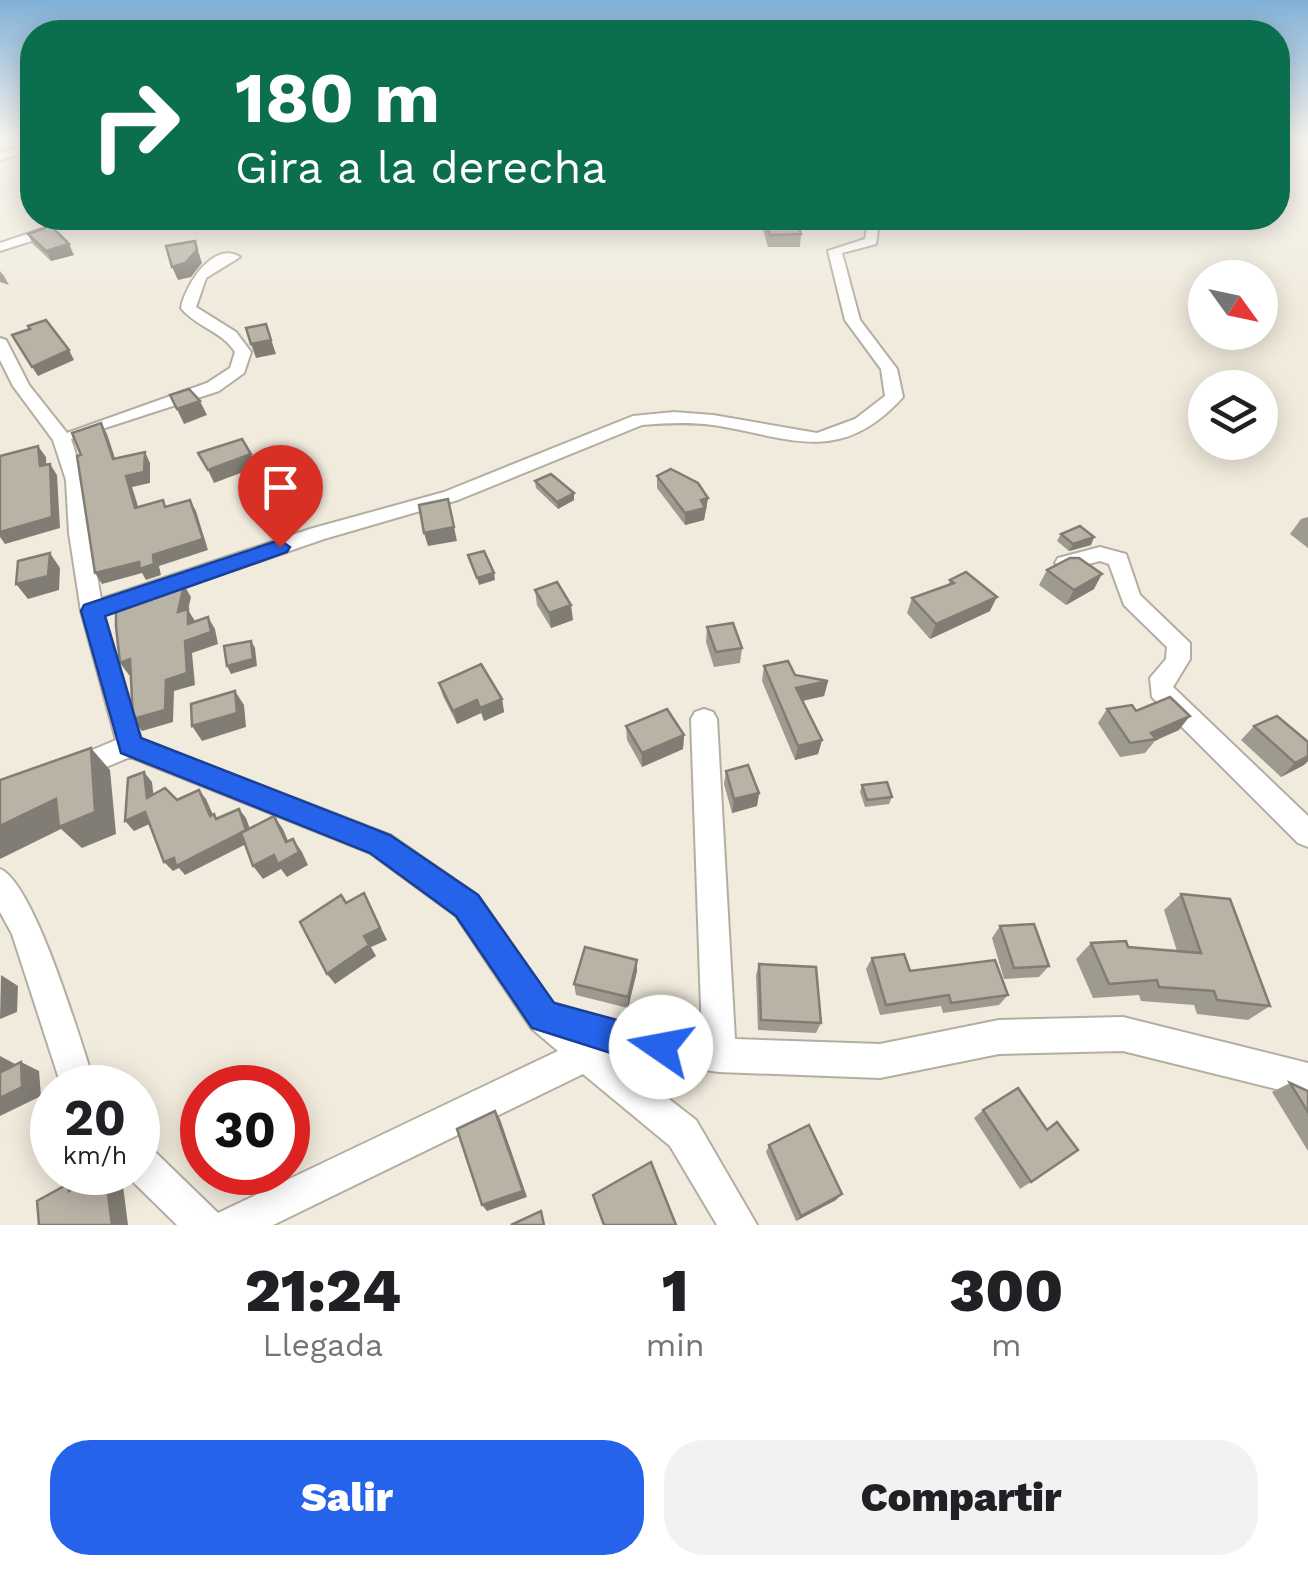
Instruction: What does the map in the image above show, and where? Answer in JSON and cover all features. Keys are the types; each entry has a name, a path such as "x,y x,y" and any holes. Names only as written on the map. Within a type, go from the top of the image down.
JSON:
{"street":[{"path":"92,611 317,534 451,496 639,420 713,420 788,436 819,438 862,424 894,397 889,369 853,320 835,252 871,241 872,230"},
{"path":"0,247 42,233"},
{"path":"62,439 213,387 238,370 243,352 237,340 221,326 196,319 188,308 190,289 206,268 232,257"},
{"path":"0,342 8,376 21,386 62,439 76,480 79,533 92,611 130,746"},
{"path":"1066,563 1100,554 1119,559 1128,599 1144,617 1178,642 1180,654 1174,668 1162,678 1161,690 1194,727 1308,834"},
{"path":"704,720 719,1055"},
{"path":"46,780 130,746 380,844 467,906 543,1016 633,1096 683,1132 738,1225"},
{"path":"0,882 25,928 72,1065"},
{"path":"543,1016 633,1043 719,1055 880,1060 1000,1037 1123,1034 1308,1080"},
{"path":"232,1225 587,1055"},
{"path":"160,1182 204,1225"}],"building":[{"path":"55,230 69,244 46,251 28,234"},
{"path":"768,230 800,230 801,234 770,235"},
{"path":"195,241 197,250 185,263 172,267 166,246"},
{"path":"46,320 69,350 32,367 12,335"},
{"path":"266,324 271,340 251,344 246,328"},
{"path":"189,389 200,401 177,409 170,395"},
{"path":"101,423 113,459 145,452 144,472 126,476 135,508 163,500 165,507 190,500 203,539 153,555 154,564 140,569 139,562 95,573 77,456 81,455 72,433"},
{"path":"242,439 251,454 208,470 198,453"},
{"path":"38,446 40,466 50,464 52,517 0,532 0,456"},
{"path":"671,469 698,483 708,498 701,500 705,508 685,513 657,476"},
{"path":"551,474 574,493 557,502 535,481"},
{"path":"448,499 454,527 424,533 419,505"},
{"path":"1080,526 1094,537 1073,544 1061,534"},
{"path":"484,551 494,573 477,578 468,555"},
{"path":"50,553 48,576 16,584 18,561"},
{"path":"1070,558 1079,558 1102,574 1074,590 1047,570"},
{"path":"966,572 997,597 936,624 912,598 954,583 950,580"},
{"path":"171,581 171,587 184,585 178,612 188,609 188,624 208,617 211,632 185,641 187,673 166,680 165,710 133,719 130,659 120,663 116,606 125,603 124,597"},
{"path":"557,582 571,605 549,613 535,590"},
{"path":"733,623 742,648 716,652 707,627"},
{"path":"251,641 253,659 227,666 224,646"},
{"path":"788,661 795,675 828,681 796,688 822,740 798,746 764,666"},
{"path":"481,664 502,699 480,708 477,700 453,711 439,683"},
{"path":"235,691 237,713 192,726 191,704"},
{"path":"1170,697 1190,716 1151,733 1156,739 1130,743 1107,709 1132,705 1136,711"},
{"path":"667,709 684,735 642,753 626,726"},
{"path":"1277,716 1308,742 1308,756 1295,763 1254,726"},
{"path":"91,748 95,812 59,827 56,799 0,826 0,780"},
{"path":"748,765 759,793 734,799 726,771"},
{"path":"144,772 147,798 165,788 177,800 199,790 210,816 214,814 216,819 239,809 246,830 176,866 174,858 164,862 145,812 125,821 128,778"},
{"path":"887,782 892,797 867,800 862,785"},
{"path":"274,816 286,842 293,839 299,852 278,864 274,855 253,866 241,833"},
{"path":"364,893 380,928 364,936 369,945 327,974 300,922 341,895 346,903"},
{"path":"1181,894 1230,899 1270,1006 1217,1000 1214,991 1159,987 1157,980 1109,984 1091,943 1126,941 1128,947 1201,953"},
{"path":"1034,924 1049,966 1014,968 1000,926"},
{"path":"585,947 637,960 628,997 574,984"},
{"path":"904,954 910,971 995,960 1008,995 951,1003 949,995 886,1005 872,958"},
{"path":"759,964 816,967 821,1023 761,1020"},
{"path":"0,1057 1,1072 21,1062 22,1087 0,1098"},
{"path":"1290,1083 1308,1091 1308,1112"},
{"path":"1018,1088 1047,1130 1057,1122 1078,1150 1031,1182 983,1110"},
{"path":"495,1111 523,1191 482,1205 457,1129"},
{"path":"809,1125 842,1194 801,1216 769,1145"},
{"path":"651,1162 676,1225 604,1225 593,1195"},
{"path":"48,1195 108,1195 112,1225 39,1225 37,1201"},
{"path":"541,1211 544,1225 511,1225"}],"route":[{"path":"280,547 92,611 130,746 380,844 467,906 543,1016 633,1043 661,1047"}]}
